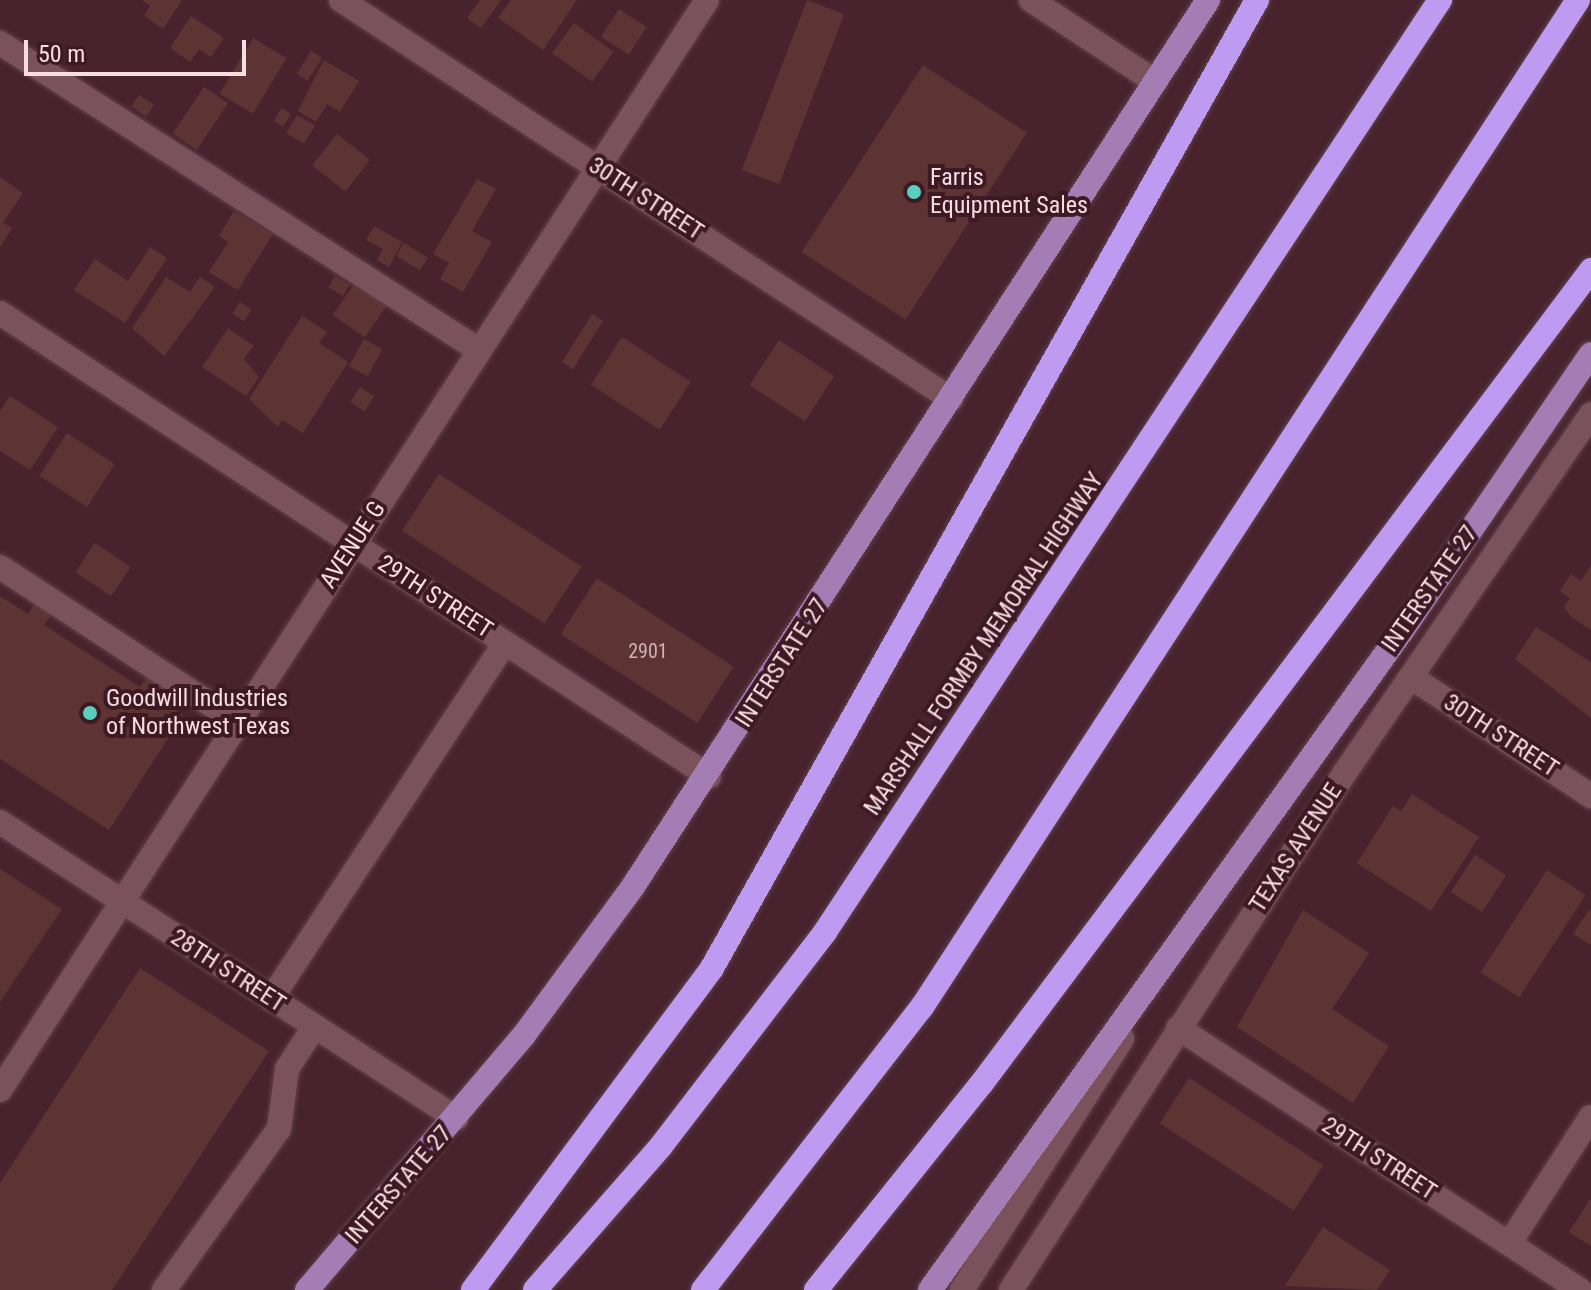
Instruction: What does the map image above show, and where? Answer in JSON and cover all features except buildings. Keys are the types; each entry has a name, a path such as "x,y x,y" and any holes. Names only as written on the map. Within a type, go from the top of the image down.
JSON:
{"highway":[{"path":"473,1290 712,968 1257,0"},
{"name":"MARSHALL FORMBY MEMORIAL HIGHWAY","path":"535,1290 661,1146 825,932 1440,0"},
{"path":"703,1290 922,1007 1578,0"},
{"path":"816,1290 982,1083 1591,270"}],"main road":[{"name":"INTERSTATE 27","path":"307,1290 456,1118 709,776 1208,0"},
{"name":"INTERSTATE 27","path":"930,1290 1393,644 1591,354"}],"street":[{"name":"30TH STREET","path":"341,0 951,399"},
{"path":"1031,0 1156,82"},
{"name":"AVENUE G","path":"0,1090 598,168 702,2"},
{"path":"0,43 479,350"},
{"name":"29TH STREET","path":"0,313 709,776"},
{"name":"TEXAS AVENUE","path":"1011,1290 1178,1028 1411,677 1591,414"},
{"path":"0,567 238,722"},
{"path":"271,999 505,643"},
{"path":"962,1290 1156,986 1393,644"},
{"name":"30TH STREET","path":"1411,677 1591,796"},
{"name":"28TH STREET","path":"0,822 456,1118"},
{"path":"164,1290 279,1129 287,1069 314,1027"},
{"name":"29TH STREET","path":"1178,1028 1580,1290"},
{"path":"1509,1244 1591,1117"}],"place":[{"name":"Farris Equipment Sales","path":"914,192"},
{"name":"Goodwill Industries of Northwest Texas","path":"90,713"}]}
